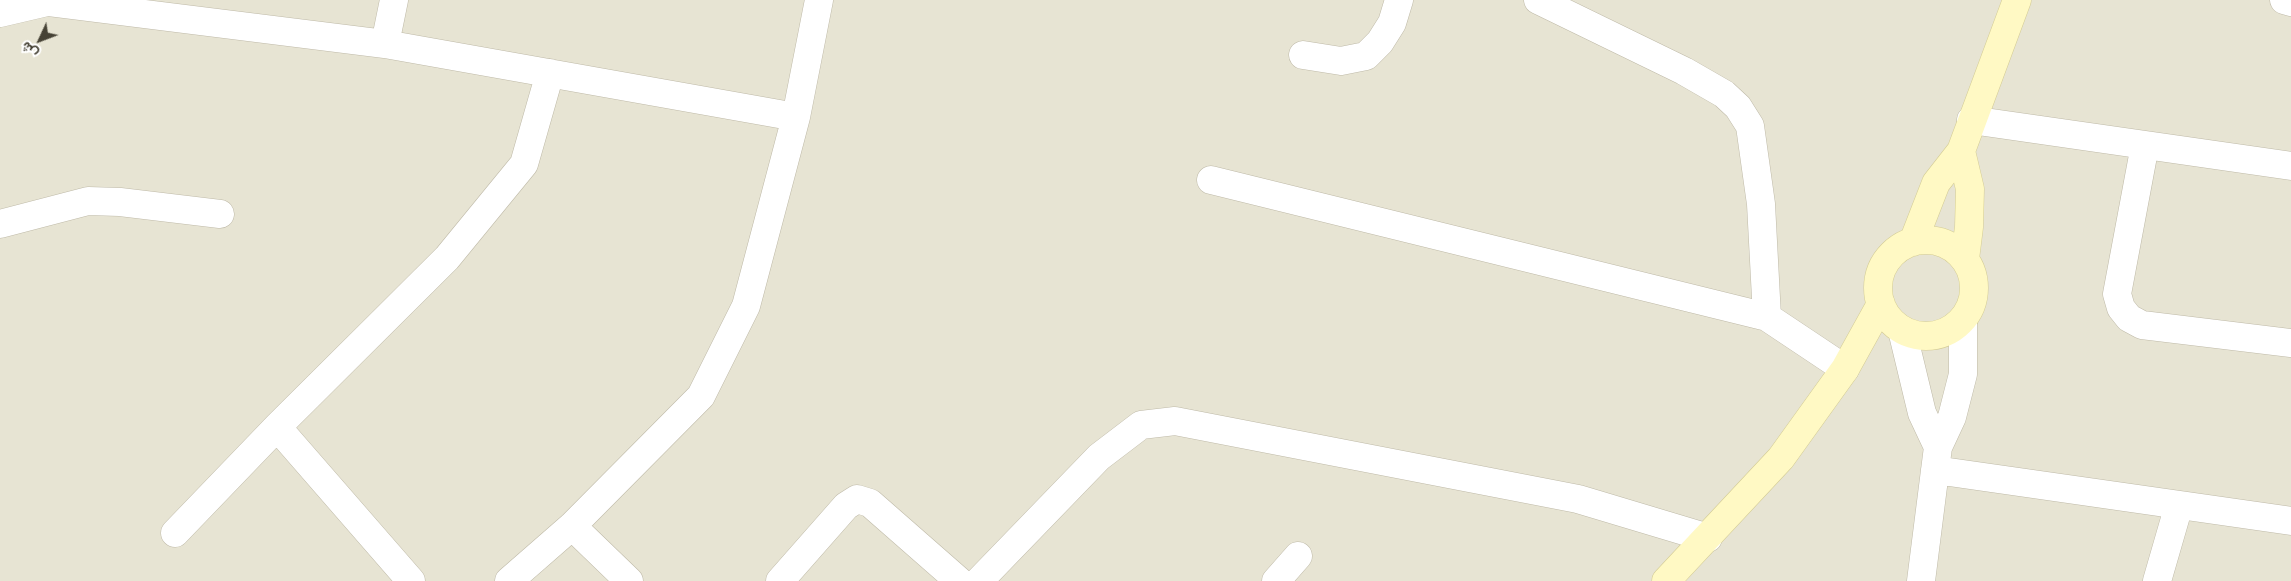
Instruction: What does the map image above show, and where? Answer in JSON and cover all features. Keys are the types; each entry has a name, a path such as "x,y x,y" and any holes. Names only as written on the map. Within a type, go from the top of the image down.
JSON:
{"street":[{"path":"386,44 394,0"},
{"path":"509,581 572,526 701,396 746,306 796,117 819,0"},
{"path":"1303,55 1341,62 1366,56 1380,42 1392,23 1399,0"},
{"path":"1538,0 1684,71 1724,94 1738,107 1750,126 1761,204 1767,316"},
{"path":"1913,242 1936,183 1961,151 1971,120 2018,0"},
{"path":"2284,0 2291,2"},
{"path":"0,13 41,1 386,44 796,117"},
{"path":"175,533 277,427 448,258 524,164 550,73"},
{"path":"1971,120 2291,166"},
{"path":"2145,145 2117,294 2121,308 2129,318 2142,325 2291,343"},
{"path":"1961,151 1970,189 1969,227 1965,259"},
{"path":"1211,180 1767,316 1845,369"},
{"path":"0,224 96,201 220,214"},
{"path":"1932,240 1950,246 1965,259 1972,274 1974,290 1971,306 1963,320 1950,330 1934,336 1918,336 1902,330 1889,319 1881,304 1878,289 1880,274 1887,260 1899,249 1913,242 1932,240"},
{"path":"1666,581 1781,458 1845,369 1881,304"},
{"path":"1921,581 1937,459 1952,417 1963,374 1963,320"},
{"path":"1902,330 1922,413 1937,459"},
{"path":"979,581 1099,457 1141,426 1175,421 1578,499 1708,538"},
{"path":"277,427 411,581"},
{"path":"1937,459 2178,505 2291,521"},
{"path":"780,581 846,506 857,499 870,503 958,581"},
{"path":"2157,581 2178,505"},
{"path":"572,526 629,581"},
{"path":"1276,581 1298,556"}],"shaded area":[{"path":"0,0 2291,0 2291,581 0,581"}]}
